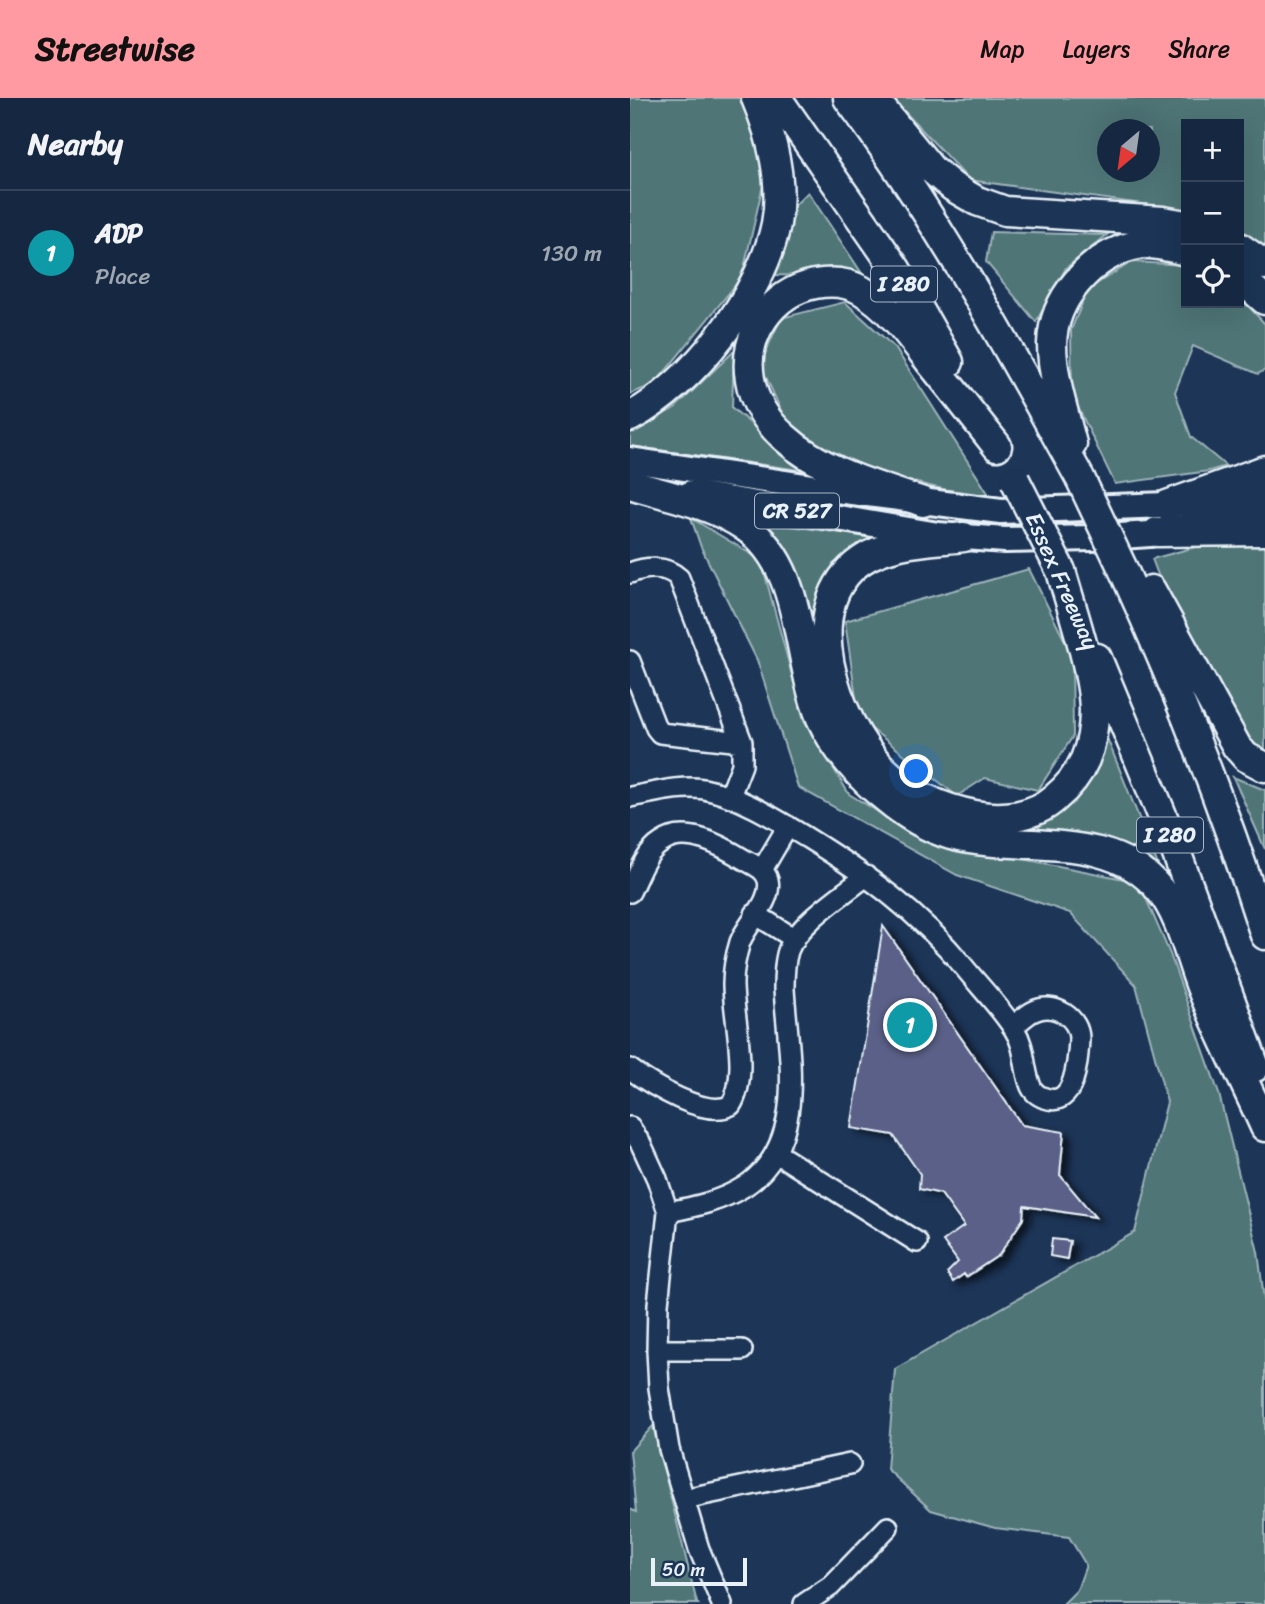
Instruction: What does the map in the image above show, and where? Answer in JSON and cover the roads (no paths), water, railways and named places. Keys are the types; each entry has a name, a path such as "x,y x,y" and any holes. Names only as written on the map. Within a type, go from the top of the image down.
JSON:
{"highway":[{"path":"630,417 649,407 701,361 741,304 767,252 776,224 775,159 767,124 756,98"},
{"name":"Essex Freeway","path":"777,98 896,269 997,446 1061,571 1171,840 1252,1055 1265,1104"},
{"name":"I 280","path":"848,98 915,195 949,250 1080,478 1103,525 1131,569 1242,864 1265,935"},
{"path":"873,98 931,169 953,187 977,201 1005,211 1181,224"},
{"path":"1080,478 1054,362 1054,327 1060,310 1069,293 1088,269 1111,254 1134,245 1153,244 1181,250"},
{"path":"1244,250 1265,265"},
{"path":"1244,281 1265,300"},
{"path":"923,502 828,467 785,439 764,414 750,379 749,356 763,318 777,302 807,285 836,282 860,289 889,312 906,331 997,446"},
{"path":"1167,505 1265,470"},
{"path":"630,484 721,512 746,527 767,547 781,570 793,606 807,674 825,726 861,777 887,800 927,825 950,835 1103,852 1134,866 1153,883 1172,910 1202,988 1265,1127"},
{"path":"1157,533 1265,531"},
{"path":"964,537 912,544 878,552 861,561 844,577 832,598 827,648 839,701 866,751 884,770 908,788 951,810 985,817 1009,817 1029,813 1048,804 1067,788 1080,771 1088,754 1094,708 1061,571"},
{"path":"1131,569 1237,747 1246,757 1265,767"}],"main road":[{"name":"CR 527","path":"630,460 1001,511 1167,505 1265,490"},
{"name":"CR 527","path":"630,484 938,535 1005,540 1157,533 1265,509"}],"street":[{"path":"630,573 648,568 669,570 679,578 742,742 742,765 730,796"},
{"path":"630,661 660,733 742,742"},
{"path":"630,791 651,788 668,791"},
{"path":"630,797 701,789 730,796 788,826 866,876 915,914 940,939 1013,1027 1024,1049 1033,1090 1044,1098 1062,1098 1068,1093 1073,1077 1079,1039 1075,1023 1060,1011 1041,1008 1013,1027"},
{"path":"630,809 668,791"},
{"path":"762,870 788,826"},
{"path":"630,892 654,848 672,838 701,839 717,844 762,870 769,884 766,897 741,941 736,960 733,984 739,1076 737,1096 731,1105 716,1109 687,1101 630,1069"},
{"path":"668,1212 697,1206 746,1186 776,1153 786,1129 789,1105 784,970 788,950 805,925 866,876"},
{"path":"755,914 795,939"},
{"path":"630,1127 657,1179 668,1212 658,1304 657,1350 669,1449 699,1549 722,1604"},
{"path":"776,1153 917,1242"},
{"path":"657,1350 742,1350"},
{"path":"684,1499 849,1464"},
{"path":"804,1604 831,1586 888,1527"}],"place":[{"name":"ADP","path":"910,1025"}]}
